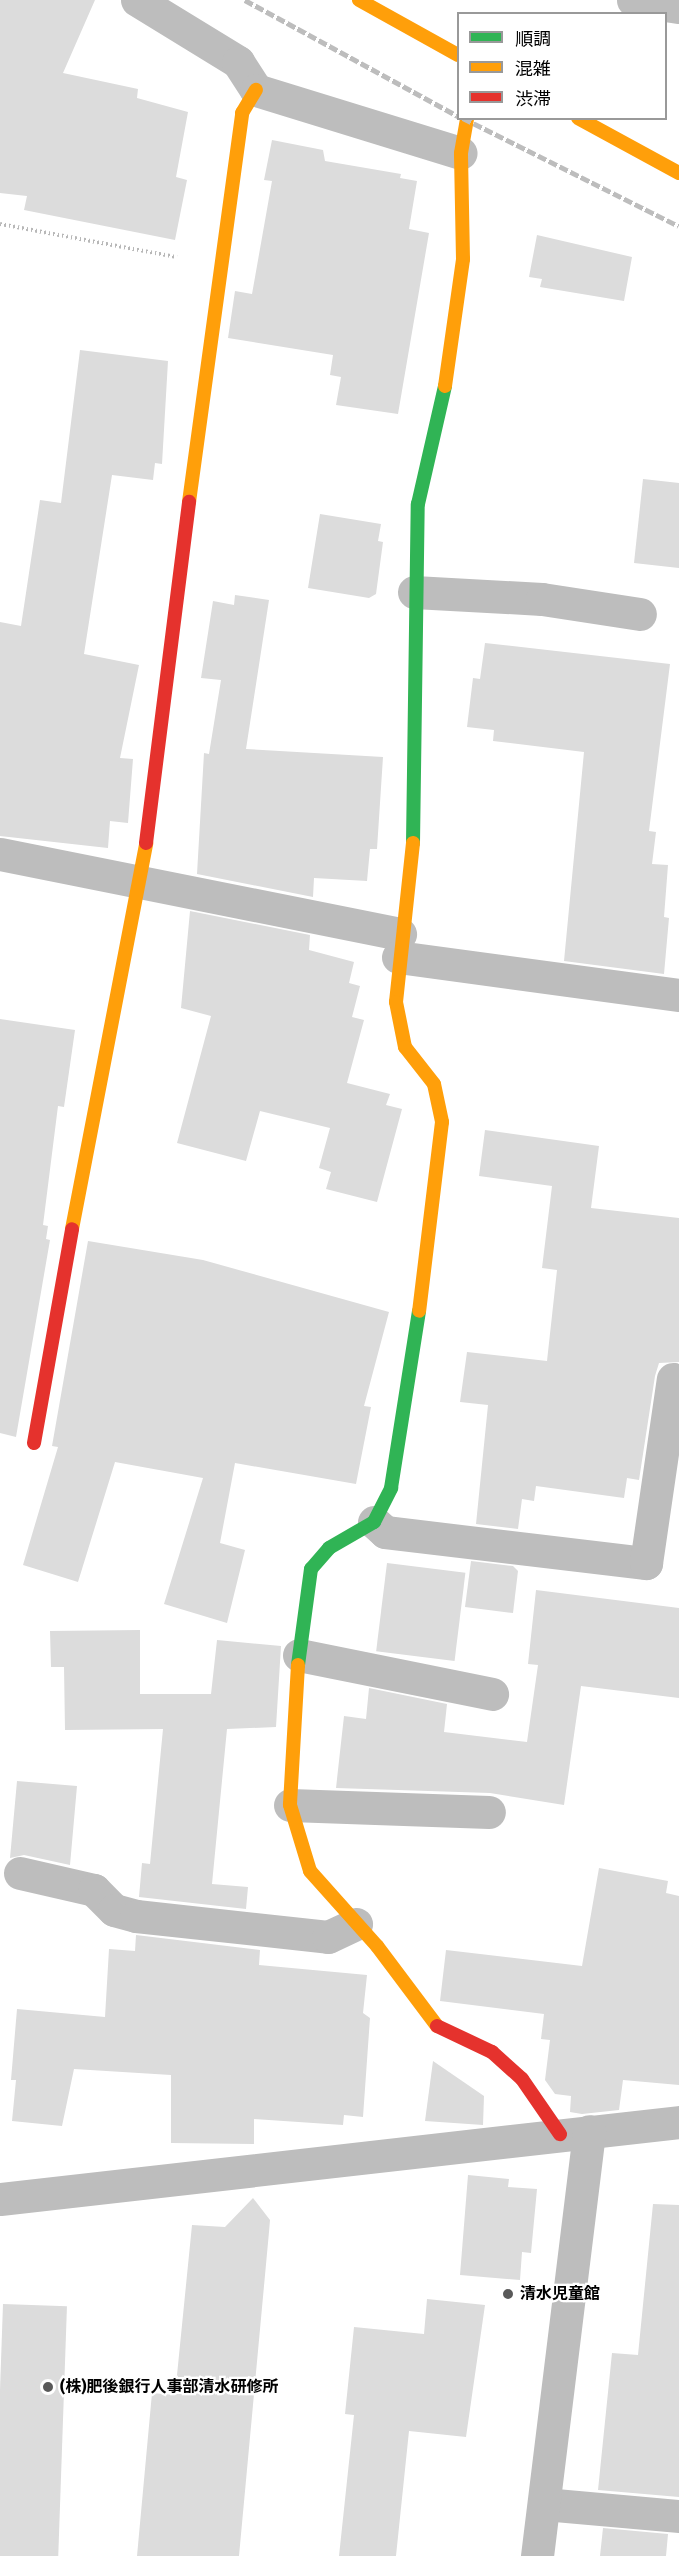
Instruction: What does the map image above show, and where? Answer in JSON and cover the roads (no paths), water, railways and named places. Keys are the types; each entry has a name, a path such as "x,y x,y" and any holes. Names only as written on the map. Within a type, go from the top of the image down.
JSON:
{"street":[{"path":"137,0 238,62 256,90 461,153"},
{"path":"359,0 457,54"},
{"path":"633,0 679,7"},
{"path":"34,1443 57,1298 141,880 221,247 242,113 256,90"},
{"path":"466,120 461,153 463,259 450,364 418,504 414,592 416,815 399,946 396,1002 405,1047 434,1084 442,1122 408,1403 391,1488 374,1522 328,1548 311,1569 298,1655 290,1805 310,1871 356,1924 422,2010 441,2030 492,2052 574,2132 544,2504 537,2556"},
{"path":"582,120 679,172"},
{"path":"414,592 542,599 640,614"},
{"path":"0,854 141,880 399,946 679,995"},
{"path":"374,1522 385,1532 646,1563 673,1379"},
{"path":"298,1655 492,1694"},
{"path":"290,1805 489,1812"},
{"path":"20,1873 94,1890 114,1910 136,1916 328,1937 356,1924"},
{"path":"0,2199 574,2132 679,2122"},
{"path":"544,2504 679,2516"}],"railway":[{"path":"245,0 457,115"},
{"path":"467,120 679,226"}],"place":[{"name":"清水児童館","path":"508,2294"},
{"name":"(株)肥後銀行人事部清水研修所","path":"48,2387"}]}
